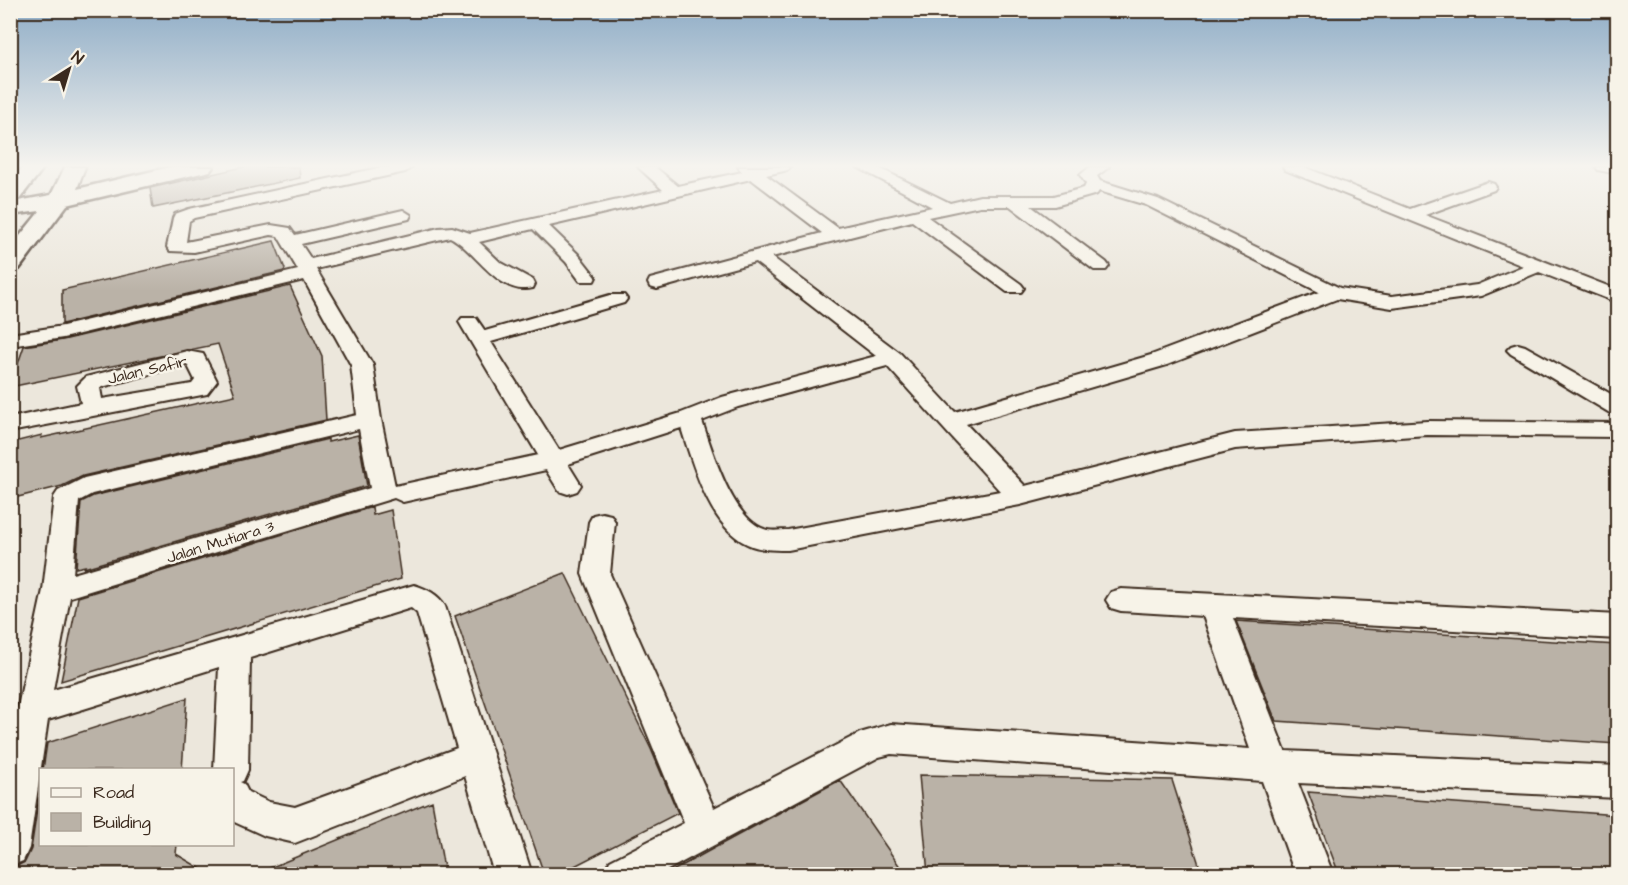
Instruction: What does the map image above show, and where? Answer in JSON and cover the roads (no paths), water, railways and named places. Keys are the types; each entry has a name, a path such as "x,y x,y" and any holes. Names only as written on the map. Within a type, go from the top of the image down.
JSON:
{"main road":[{"path":"10,264 52,208"}],"street":[{"path":"215,208 181,218 177,247 194,247 271,230 284,232 308,269 362,365 369,419 394,493"},
{"path":"468,239 602,208"},
{"path":"800,208 835,234"},
{"path":"657,284 835,234 947,208"},
{"path":"1023,208 1100,266"},
{"path":"1165,208 1335,293 1392,302 1481,290 1540,266"},
{"path":"1392,208 1617,297"},
{"path":"1409,215 1427,208"},
{"path":"291,241 403,215"},
{"path":"914,215 1014,288"},
{"path":"536,223 572,258 587,277"},
{"path":"10,340 63,332 439,233 452,232 468,239 475,250 509,278 526,284"},
{"path":"757,255 892,358 1020,496"},
{"path":"950,421 1159,360 1335,293"},
{"path":"568,485 474,331 617,299"},
{"path":"1518,350 1617,408"},
{"name":"Jalan Mutiara 3","path":"57,590 394,493 553,460 688,418 730,402 892,358"},
{"path":"10,425 93,408"},
{"path":"688,418 724,505 745,531 758,538 788,540 1020,496 1235,441 1427,428 1617,430"},
{"path":"10,848 33,710 57,590 67,497 74,491 369,419"},
{"path":"602,522 596,574 705,830"},
{"path":"33,710 414,596 430,606 513,874"},
{"path":"1120,600 1617,627"},
{"path":"1214,605 1314,874"},
{"path":"231,768 235,650"},
{"path":"623,874 872,744 891,739 1273,766 1617,782"},
{"path":"234,800 236,804 265,819 295,825 477,756"}]}
